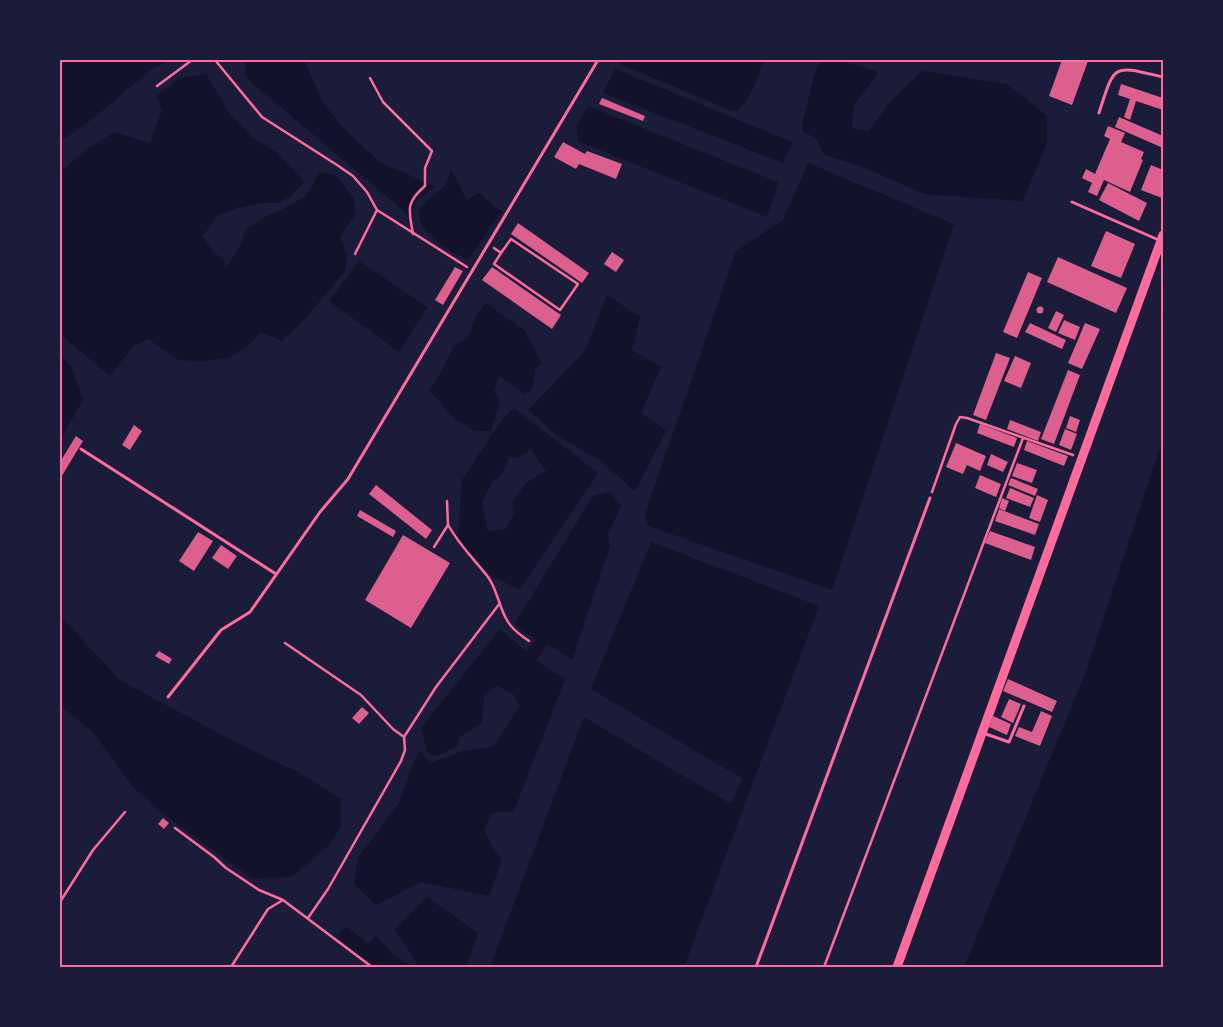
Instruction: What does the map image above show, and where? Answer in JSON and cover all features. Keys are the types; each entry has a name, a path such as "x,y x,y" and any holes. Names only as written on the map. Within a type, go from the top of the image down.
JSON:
{"street":[{"path":"897,967 1162,238"}],"lane":[{"path":"168,697 222,630 250,612 320,512 348,479 598,60"},
{"path":"1099,113 1110,81 1116,72 1129,70 1163,77"},
{"path":"1072,202 1162,238"},
{"path":"81,450 276,574"},
{"path":"756,967 930,498"},
{"path":"982,732 1009,742 1024,706"}],"path":[{"path":"157,86 192,60"},
{"path":"215,60 262,117 352,176 367,192 378,210 472,271"},
{"path":"370,78 383,102 432,151 425,168 425,186 413,196 409,209 413,234"},
{"path":"355,254 378,210"},
{"path":"511,238 578,284 560,310 494,264 501,253 511,238"},
{"path":"488,245 501,253"},
{"path":"930,498 960,417 968,418 1082,458"},
{"path":"824,967 1023,438"},
{"path":"447,501 448,525 458,542 488,577 496,590 510,626 529,641"},
{"path":"434,547 448,525"},
{"path":"308,918 328,889 401,761 405,750 404,737 436,687 500,603"},
{"path":"285,643 361,695 393,729 404,737"},
{"path":"60,902 93,850 125,812"},
{"path":"175,828 226,868 259,890 283,900 372,967"},
{"path":"231,967 268,909 283,900"}],"shaded area":[{"path":"60,60 172,60 153,68 95,117 60,142"},
{"path":"246,60 304,60 323,103 346,131 381,163 435,186 415,202 413,219 245,77"},
{"path":"618,60 764,60 747,100 737,111 730,110 620,64"},
{"path":"827,60 838,60 878,72 854,106 852,128 869,132 888,104 922,71 1007,84 1047,116 1047,143 1023,201 924,194 858,165 824,155 816,138 802,131 803,119 817,66"},
{"path":"615,69 792,142 783,163 603,93"},
{"path":"206,74 230,114 253,138 276,152 304,182 291,196 279,203 261,203 237,208 218,215 202,237 225,262 224,270 241,245 245,230 264,217 306,196 320,172 335,175 354,198 355,215 340,237 347,254 345,271 306,318 282,341 261,332 247,347 228,358 202,361 179,360 148,339 132,347 110,376 60,334 60,172 90,147 115,132 150,143 162,110 156,96 179,78"},
{"path":"588,106 778,182 767,217 577,141 577,125"},
{"path":"808,163 954,224 832,590 648,526 645,514 736,251 783,220"},
{"path":"451,169 467,200 479,193 502,212 468,259 442,245 424,228 420,220 419,208 446,185"},
{"path":"359,261 427,307 399,352 329,301"},
{"path":"607,295 640,317 632,350 661,367 641,413 666,431 635,491 599,460 559,437 528,410 585,351"},
{"path":"486,303 525,331 542,363 535,370 533,388 525,394 499,376 494,390 500,401 491,431 475,431 455,419 429,390 441,372 454,346 468,338 474,320"},
{"path":"60,353 72,368 83,400 60,440"},
{"path":"514,408 598,473 520,589 494,578 458,537 462,480 503,418","holes":["531,449 546,471 526,483 512,503 514,515 504,530 488,531 482,502 492,482 503,473 509,457 518,458"]},
{"path":"1163,438 1163,967 964,967 1085,674"},
{"path":"610,492 621,506 608,534 610,546 572,660 547,643 536,660 565,679 514,811 492,813 484,830 493,848 502,859 489,896 421,882 376,905 354,884 358,858 400,801 413,764 420,751 431,763 463,751 494,746 520,705 513,694 497,685 484,696 482,723 458,738 458,746 436,756 428,754 421,728 500,629 527,652 536,641 515,623 593,496"},
{"path":"651,542 819,606 684,967 490,967 584,717 731,804 743,779 591,689"},
{"path":"60,616 121,681 243,746 300,773 341,799 341,826 330,844 292,877 252,878 166,816 133,787 94,733 60,705"},
{"path":"427,897 478,933 466,967 413,967 417,963 395,930"},
{"path":"347,927 368,943 376,936 393,954 412,967 375,967 335,936"}],"building":[{"path":"1062,60 1088,61 1072,105 1049,96"},
{"path":"1121,84 1163,98 1163,110 1136,101 1130,120 1124,117 1130,99 1118,95"},
{"path":"602,98 645,116 643,121 599,104"},
{"path":"1119,117 1163,136 1163,148 1115,127"},
{"path":"1108,126 1125,133 1121,142 1144,152 1141,159 1143,160 1130,192 1104,180 1097,196 1088,192 1092,183 1082,178 1086,169 1095,174 1110,139 1104,136"},
{"path":"563,142 585,154 587,151 622,164 616,179 579,164 576,169 554,157"},
{"path":"1151,165 1163,170 1162,198 1141,190"},
{"path":"1108,183 1147,203 1139,221 1099,200"},
{"path":"518,223 589,273 582,283 511,234"},
{"path":"1106,231 1135,244 1121,278 1091,266"},
{"path":"612,252 624,260 616,272 604,264"},
{"path":"1058,257 1127,288 1116,313 1047,282"},
{"path":"455,267 463,271 443,305 435,300"},
{"path":"492,267 561,315 552,329 482,280"},
{"path":"1028,272 1042,278 1017,338 1003,332"},
{"path":"1040,306 1044,310 1040,314 1036,310"},
{"path":"1056,311 1064,315 1056,332 1048,328"},
{"path":"1064,320 1080,327 1075,340 1058,333"},
{"path":"1030,323 1066,340 1062,349 1025,332"},
{"path":"1085,323 1100,329 1082,369 1068,363"},
{"path":"996,353 1010,358 986,420 973,415"},
{"path":"1015,356 1031,363 1021,388 1004,381"},
{"path":"1068,370 1080,375 1054,444 1041,439"},
{"path":"1070,416 1080,420 1076,432 1066,428"},
{"path":"1010,420 1041,432 1038,441 1007,429"},
{"path":"980,424 1017,438 1014,447 977,433"},
{"path":"134,425 142,431 130,450 122,445"},
{"path":"1065,429 1077,434 1071,450 1059,445"},
{"path":"76,436 83,441 60,479 60,462"},
{"path":"1027,441 1068,456 1064,466 1024,450"},
{"path":"956,443 986,456 980,471 967,465 963,474 946,467"},
{"path":"991,454 1008,462 1003,472 987,465"},
{"path":"1017,463 1037,470 1032,483 1012,476"},
{"path":"980,475 1001,484 996,497 975,488"},
{"path":"1011,478 1038,489 1035,496 1008,485"},
{"path":"376,485 432,530 426,539 369,494"},
{"path":"1010,488 1034,498 1030,507 1006,498"},
{"path":"1037,495 1048,500 1040,522 1029,518"},
{"path":"1002,498 1009,501 1005,511 999,508"},
{"path":"999,509 1039,524 1035,535 995,521"},
{"path":"360,510 396,531 393,537 357,516"},
{"path":"990,531 1035,547 1031,560 985,543"},
{"path":"198,532 213,541 194,571 179,561"},
{"path":"403,535 450,563 411,628 365,600"},
{"path":"221,545 237,556 228,569 212,558"},
{"path":"159,651 172,659 169,664 155,656"},
{"path":"1008,679 1057,701 1052,712 1003,691"},
{"path":"1009,699 1021,704 1013,723 1001,717"},
{"path":"362,707 369,713 359,724 352,718"},
{"path":"1041,711 1052,716 1040,746 1015,736 1019,727 1032,732"},
{"path":"993,716 1011,724 1007,735 989,727"},
{"path":"163,818 169,823 164,829 158,824"}]}
